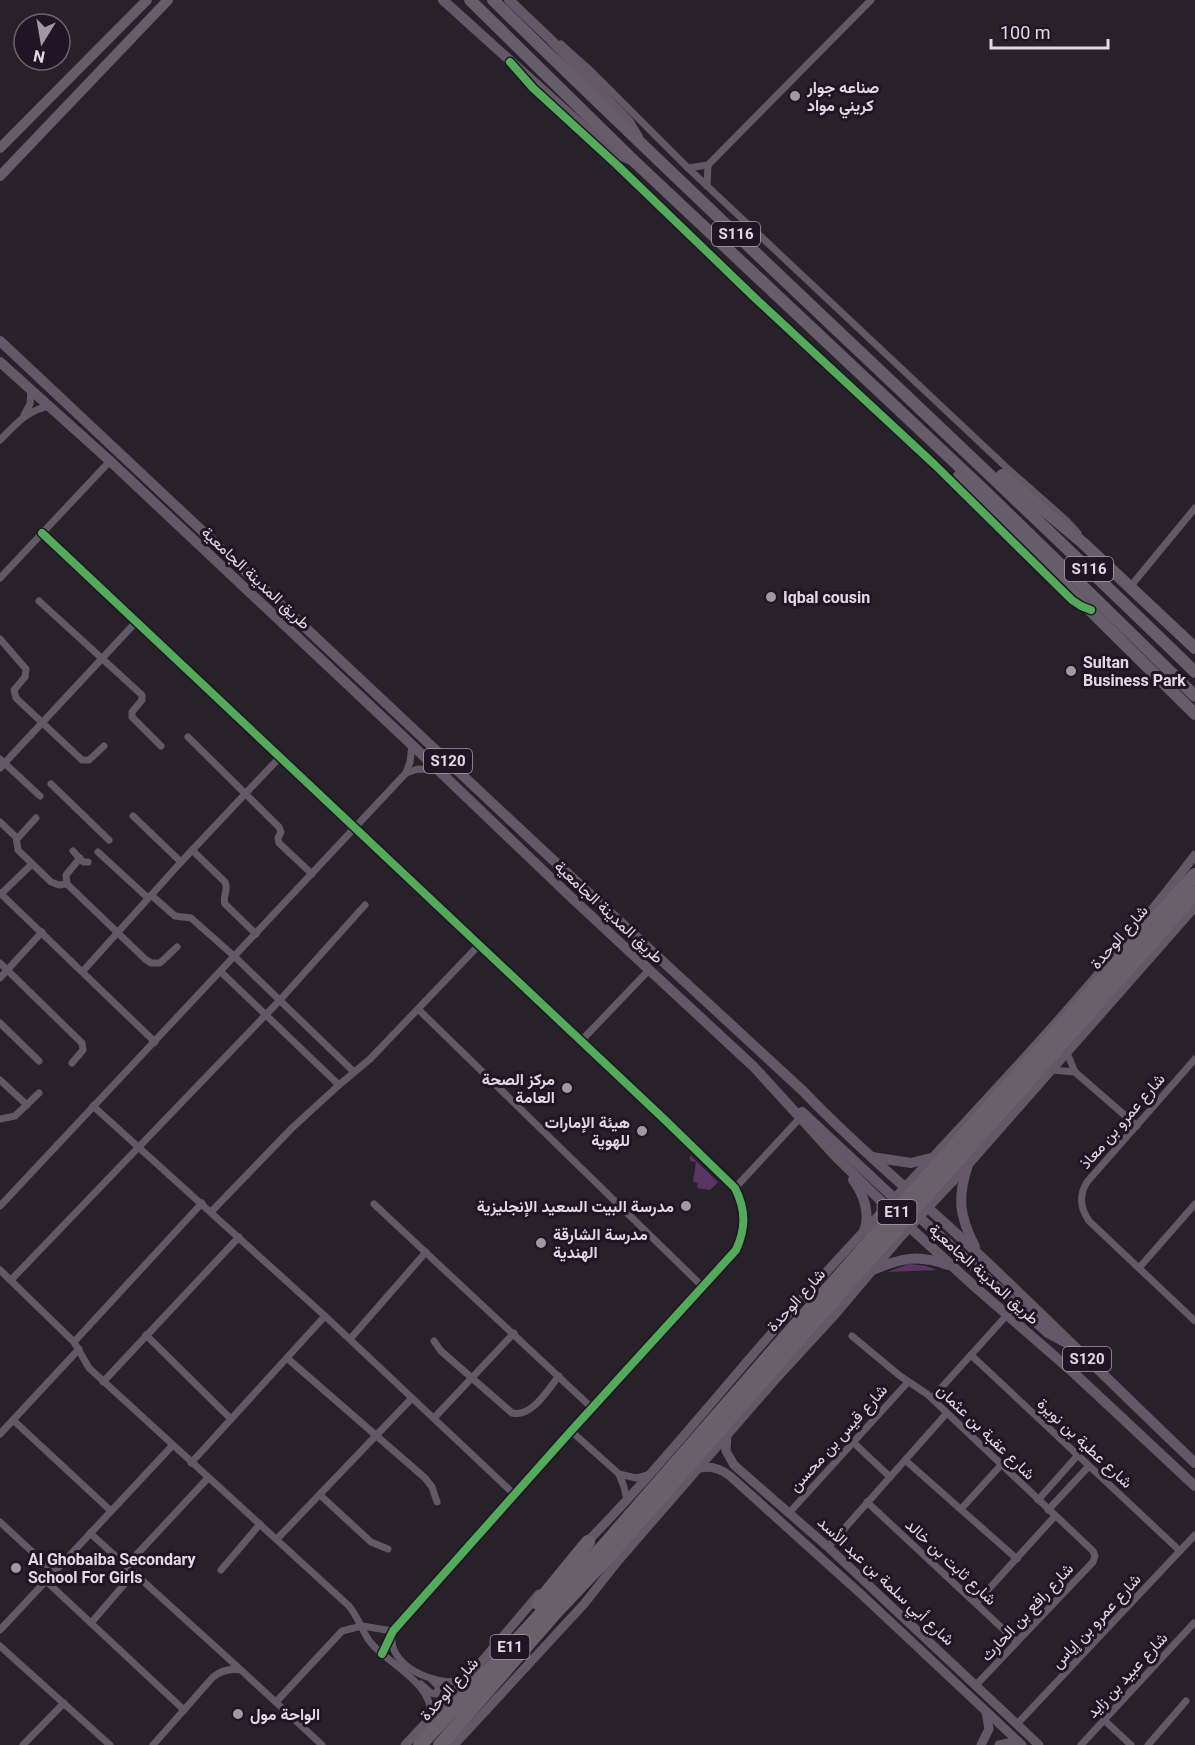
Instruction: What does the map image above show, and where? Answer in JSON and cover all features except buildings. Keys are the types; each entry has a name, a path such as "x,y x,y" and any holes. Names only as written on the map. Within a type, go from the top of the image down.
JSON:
{"highway":[{"name":"S116","path":"470,0 634,161 982,488 1195,696"},
{"name":"S116","path":"493,0 1195,672"},
{"path":"932,443 957,475 1009,530 1195,714"},
{"path":"982,466 1007,479 1083,543 1195,648"},
{"name":"شارع الوحدة","path":"420,1745 498,1659 609,1555 788,1335 1195,875"},
{"name":"شارع الوحدة","path":"440,1745 1195,892"},
{"path":"498,1659 530,1614 588,1542"}],"main road":[{"path":"0,148 147,0"},
{"path":"0,176 168,0"},
{"path":"443,0 612,152 634,161"},
{"path":"509,0 551,40 629,122 640,143"},
{"name":"طريق المدينة الجامعية","path":"0,341 539,847 804,1092 839,1129 979,1255 1195,1463"},
{"name":"طريق المدينة الجامعية","path":"0,363 110,461 754,1067 837,1158 890,1202 910,1227 1075,1374 1195,1486"},
{"path":"786,1102 811,1119 890,1202 919,1217 1048,1333 1071,1344"},
{"path":"871,1157 912,1163 931,1158"},
{"path":"837,1158 862,1196 866,1218 864,1231"},
{"path":"968,1165 962,1186 961,1212 966,1229 979,1255"},
{"path":"890,1202 907,1201 924,1204 953,1181"},
{"path":"873,1270 906,1258 931,1260 954,1268"}],"street":[{"path":"688,168 708,165 871,0"},
{"path":"551,40 570,51 707,186 1006,467 1067,521 1083,543"},
{"path":"510,62 533,88 886,418 1072,600 1091,610"},
{"path":"707,186 708,165"},
{"path":"23,417 30,404 31,389"},
{"path":"0,440 23,417 37,409 50,406"},
{"path":"2,572 110,461"},
{"path":"1130,587 1195,508"},
{"path":"42,533 581,1041 735,1188 741,1200 744,1225 736,1250 393,1631 382,1653"},
{"path":"39,601 142,695 142,700 132,712 132,717 161,746"},
{"path":"40,796 2,763 136,622"},
{"path":"0,639 27,672 15,688 15,696 84,761 89,760 104,746"},
{"path":"188,737 279,827 281,832 278,838 279,843 312,874"},
{"path":"0,1206 405,773 412,745"},
{"path":"82,971 280,757"},
{"path":"405,773 418,769 438,770"},
{"path":"51,784 109,840"},
{"path":"133,816 181,862"},
{"path":"36,818 17,839 17,849 55,884 67,884"},
{"path":"0,822 17,839"},
{"path":"192,850 225,882 226,907 256,934"},
{"path":"73,851 88,862"},
{"path":"98,852 175,916 191,918 235,957 354,1072"},
{"path":"405,1745 466,1680 557,1572 627,1500 904,1186 1011,1072 1150,912 1195,855"},
{"path":"80,858 66,874 67,884 117,932 151,963 164,960 177,948"},
{"path":"32,864 1,894 155,1041"},
{"path":"11,1280 266,1015 364,905"},
{"path":"953,1181 1195,907"},
{"path":"0,978 42,932"},
{"path":"211,1212 292,1128 339,1084 370,1059 479,945"},
{"path":"0,963 82,1043 83,1050 72,1063"},
{"path":"581,1041 649,970"},
{"path":"221,972 339,1084"},
{"path":"418,1009 703,1287"},
{"path":"0,1023 39,1061"},
{"path":"1067,1053 1075,1072 1137,1126"},
{"name":"شارع عمرو بن معاذ","path":"1139,1268 1089,1221 1082,1207 1083,1189 1195,1059"},
{"path":"1052,1070 1075,1072"},
{"path":"0,1080 27,1105"},
{"path":"0,1119 15,1116 39,1093"},
{"path":"93,1106 350,1339 515,1495"},
{"path":"735,1188 800,1118"},
{"path":"74,1342 202,1203"},
{"path":"374,1204 592,1408"},
{"path":"454,1745 584,1604 609,1555 696,1469 828,1324 919,1217 924,1204"},
{"path":"1195,1204 1139,1268 1195,1321"},
{"path":"103,1382 239,1237"},
{"path":"350,1339 426,1252"},
{"path":"0,1270 74,1342 86,1365 103,1382 349,1606 369,1641 416,1682 436,1694 439,1690 438,1685 427,1676"},
{"path":"932,1398 1007,1315"},
{"path":"191,1463 325,1316"},
{"path":"434,1418 514,1333"},
{"path":"146,1335 231,1419"},
{"name":"شارع عقبة بن عثمان","path":"852,1336 908,1382 932,1398 946,1414 1093,1551 1095,1556"},
{"path":"434,1341 441,1351 471,1379 508,1410 517,1414 530,1409 559,1376"},
{"path":"0,1434 79,1349"},
{"name":"شارع عطية بن نويرة","path":"971,1355 1180,1551"},
{"path":"287,1358 429,1482 437,1502"},
{"name":"شارع قيس بن محسن","path":"789,1513 908,1382"},
{"path":"277,1539 412,1398"},
{"path":"828,1547 946,1414"},
{"path":"13,1420 111,1511"},
{"path":"571,1431 619,1474 627,1500"},
{"name":"شارع أبي سلمة بن عبد الأسد","path":"727,1434 726,1451 734,1465 828,1547 1039,1745"},
{"path":"854,1443 890,1477"},
{"path":"0,1630 172,1446"},
{"path":"1038,1500 1078,1455"},
{"path":"905,1460 1017,1559"},
{"path":"961,1509 1001,1465"},
{"path":"1048,1510 1089,1466"},
{"name":"شارع أبي سلمة بن عبد الأسد","path":"696,1469 711,1467 724,1472 1020,1743"},
{"path":"619,1474 636,1478 648,1475"},
{"path":"126,1566 208,1478"},
{"path":"320,1495 371,1542 388,1549"},
{"name":"شارع ثابت بن خالد","path":"867,1502 1017,1642"},
{"path":"767,1509 775,1506 789,1513"},
{"path":"976,1603 1055,1516"},
{"path":"0,1522 54,1572"},
{"path":"221,1569 260,1524"},
{"path":"90,1533 322,1745"},
{"name":"شارع عمرو بن إياس","path":"1017,1724 1195,1535"},
{"name":"شارع رافع بن الحارث","path":"976,1685 1093,1562 1095,1556"},
{"path":"91,1623 134,1573"},
{"path":"46,1581 184,1710"},
{"name":"شارع عبيد بن زايد","path":"1081,1745 1194,1624"},
{"path":"276,1702 337,1635 348,1628 362,1626 393,1631"},
{"path":"393,1631 393,1647 399,1658 411,1668 443,1682 466,1680"},
{"path":"0,1646 110,1745"},
{"path":"153,1745 218,1673 230,1669 242,1670"},
{"path":"416,1682 430,1704 428,1721"},
{"path":"1148,1745 1186,1701"},
{"path":"23,1745 64,1703"},
{"path":"981,1745 989,1729 986,1712"},
{"path":"1104,1720 1131,1745"},
{"path":"999,1745 1020,1743"}],"shaded area":[{"path":"690,1155 718,1182 710,1190 697,1188 698,1183 693,1182 696,1162 690,1161"},
{"path":"909,1264 926,1266 937,1270 887,1272"}],"cycle path":[{"path":"510,62 533,88 935,465 1072,600 1091,610"},
{"path":"42,533 664,1119 735,1188 741,1204 743,1227 736,1250 393,1631 382,1654"}],"place":[{"name":"صناعه جوار كريني مواد","path":"795,96"},
{"name":"Iqbal cousin","path":"771,597"},
{"name":"Sultan Business Park","path":"1071,671"},
{"name":"مركز الصحة العامة","path":"567,1088"},
{"name":"هيئة الإمارات للهوية","path":"642,1131"},
{"name":"مدرسة البيت السعيد الإنجليزية","path":"686,1206"},
{"name":"مدرسة الشارقة الهندية","path":"541,1243"},
{"name":"Al Ghobaiba Secondary School For Girls","path":"16,1568"},
{"name":"الواحة مول","path":"238,1714"}]}
